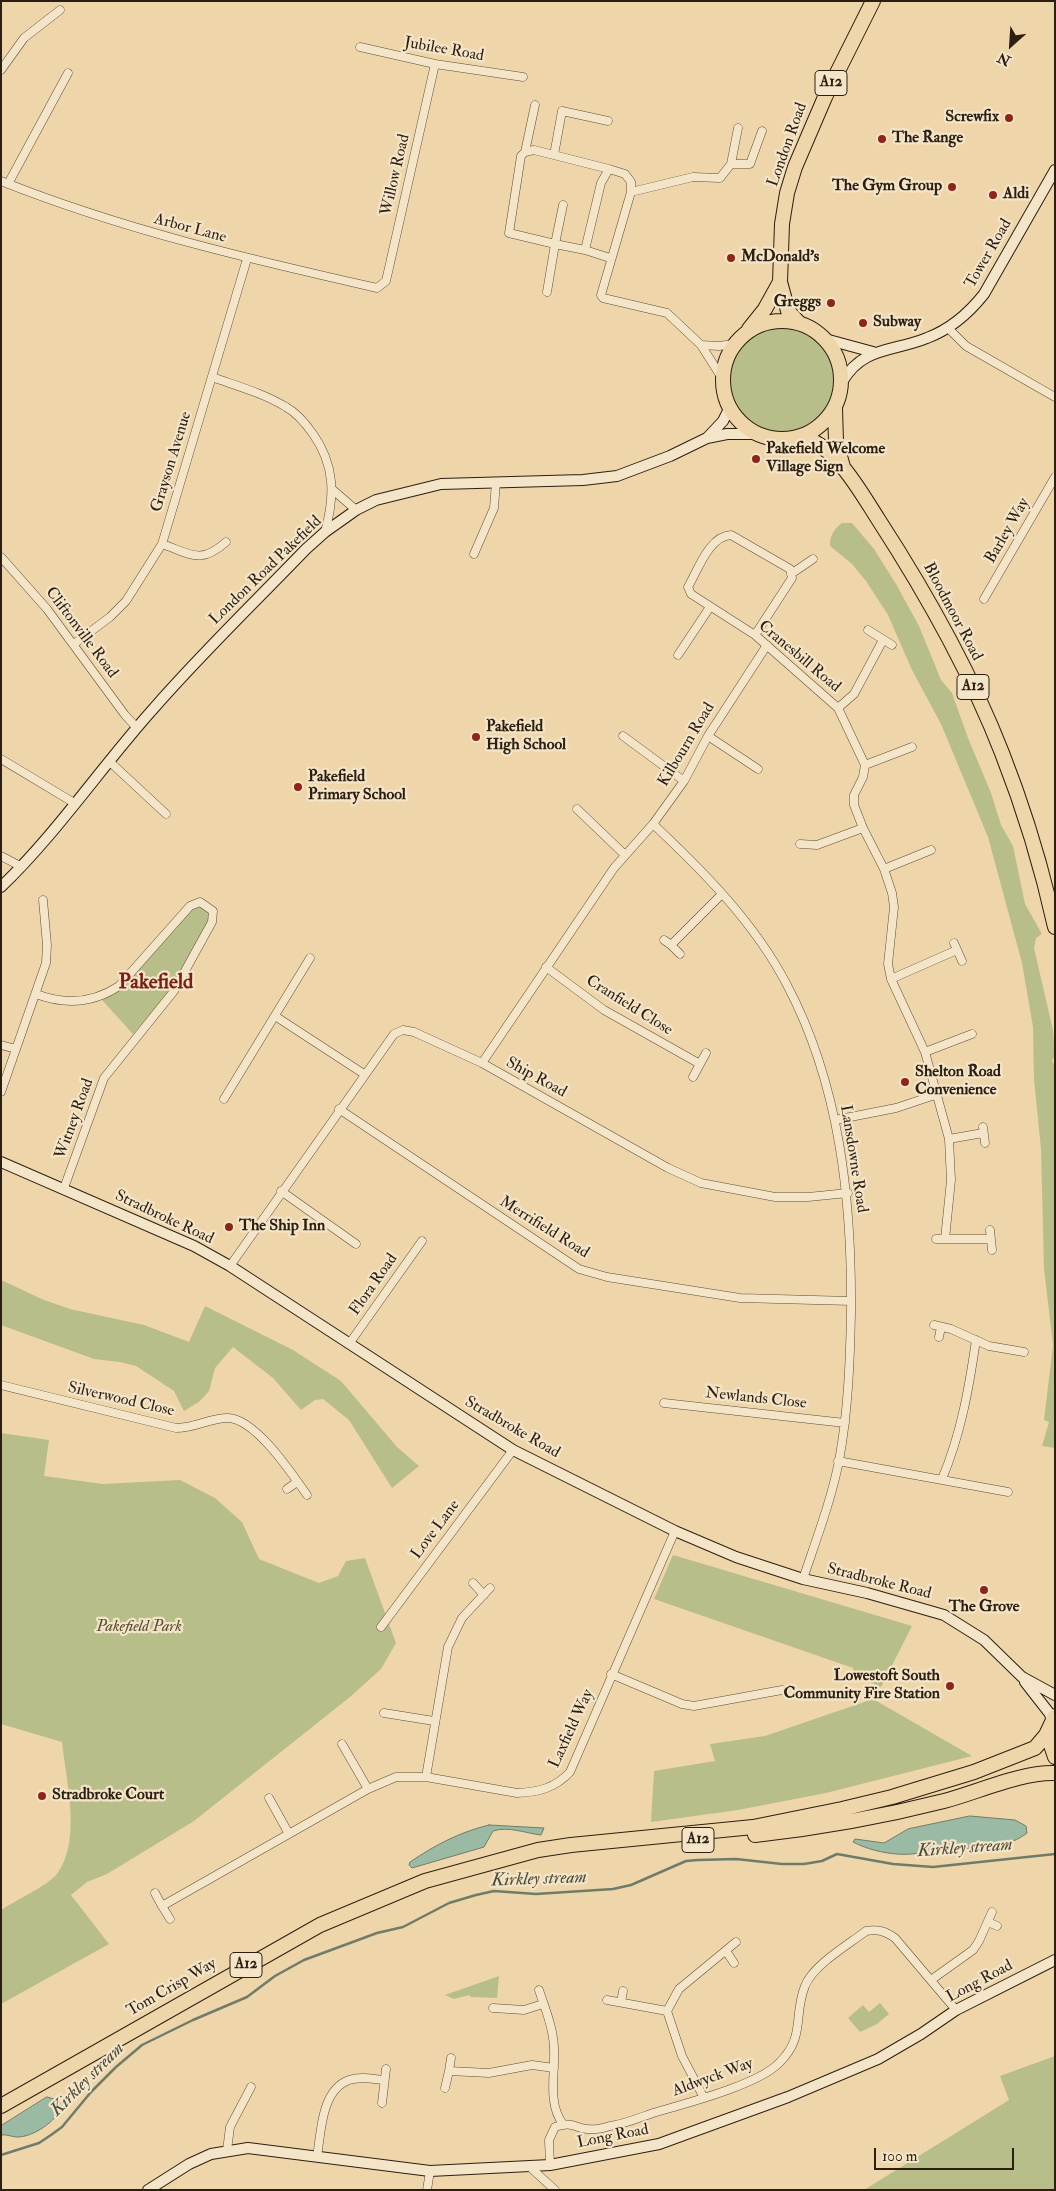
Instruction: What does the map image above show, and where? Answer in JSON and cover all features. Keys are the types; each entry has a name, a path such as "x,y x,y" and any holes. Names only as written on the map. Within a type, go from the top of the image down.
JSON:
{"highway":[{"name":"London Road","path":"799,323 788,311 780,282 782,224 787,193 795,167 825,96 873,1"},
{"name":"London Road","path":"748,332 765,309 780,282"},
{"name":"A12","path":"772,321 799,323 813,329 825,339 834,351 840,366 842,382 835,408 826,421 813,431 798,438 784,440 769,439 755,434 740,423 729,409 724,394 722,378 726,360 734,344 748,332 772,321"},
{"name":"Bloodmoor Road","path":"835,408 836,442 844,468"},
{"name":"Bloodmoor Road","path":"798,438 813,441 844,468 895,544 932,607 972,686 1002,752 1028,830 1055,926"},
{"name":"A12","path":"505,1859 571,1844 753,1826 842,1809 892,1797 1008,1759 1035,1748 1052,1722"},
{"path":"1052,1722 1051,1745 1055,1757"},
{"name":"A12","path":"505,1859 616,1844 716,1840 825,1827 945,1800 1034,1774 1055,1773"},
{"name":"Tom Crisp Way","path":"1,2106 320,1924 425,1881 505,1859"}],"main road":[{"name":"Tower Road","path":"842,382 855,364 873,352 926,339 948,328 974,307 984,294 1055,170"},
{"name":"Tower Road","path":"825,339 873,352"},
{"path":"707,438 723,421 729,409"},
{"path":"707,438 727,434 755,434"},
{"name":"London Road Pakefield","path":"1,887 22,867 76,804 137,728 246,610 325,532 356,510 376,500 441,484 583,480 618,476 670,456 707,438"},
{"name":"Stradbroke Road","path":"1,1162 194,1246 230,1266 513,1450 675,1531 736,1557 803,1579 867,1593 944,1615 984,1640 1022,1677 1050,1714 1052,1722"},
{"name":"Stradbroke Road","path":"1022,1677 1043,1691 1055,1695"},
{"name":"Long Road","path":"148,2190 189,2164 227,2150 248,2148 430,2172 550,2165 659,2144 878,2060 956,2010 1055,1960"}],"street":[{"path":"1,70 24,38 60,10"},
{"name":"Jubilee Road","path":"360,47 435,64 523,77"},
{"name":"Willow Road","path":"377,288 386,281 435,64"},
{"path":"4,183 68,73"},
{"path":"535,105 525,152 521,156 509,233 585,250 610,258"},
{"path":"554,155 562,112 608,121"},
{"path":"631,192 694,177 720,178 731,164 738,128"},
{"path":"731,164 750,164 762,131"},
{"path":"525,152 534,150 625,174 631,182 631,192 600,292 603,298 667,313 701,345 722,378"},
{"path":"585,250 601,183 609,169"},
{"name":"Arbor Lane","path":"4,183 111,222 247,259 377,288"},
{"path":"546,292 563,205"},
{"name":"Grayson Avenue","path":"74,644 110,617 126,601 162,544 247,259"},
{"path":"948,328 966,346 1055,396"},
{"path":"701,345 719,346 734,344"},
{"path":"212,378 268,398 288,408 305,423 328,460 333,490 325,532"},
{"name":"Barley Way","path":"984,599 1055,478"},
{"path":"474,554 494,508 496,482"},
{"path":"333,490 356,510"},
{"name":"Cranesbill Road","path":"791,574 790,569 731,535 723,536 715,540 688,588 690,594 755,635 838,708 865,765"},
{"path":"162,544 198,557 212,554 226,542"},
{"name":"Cliftonville Road","path":"1,557 48,609 125,715 137,728"},
{"path":"755,635 792,578 791,574 814,559"},
{"path":"678,654 710,607"},
{"path":"868,630 892,645"},
{"path":"838,708 854,694 883,640"},
{"name":"Kilbourn Road","path":"482,1063 546,967 625,855 653,824 684,781 708,736 767,645"},
{"path":"622,736 684,781"},
{"path":"708,736 758,769"},
{"path":"912,747 865,765 863,777 854,795 854,805 863,828 884,869 892,893 894,907 888,964 891,979 925,1052 949,1139 951,1180 945,1240"},
{"path":"1,758 76,804"},
{"path":"110,761 166,814"},
{"path":"577,809 625,855"},
{"name":"Lansdowne Road","path":"653,824 722,894 760,941 787,984 814,1046 835,1120 848,1193 851,1301 850,1371 845,1423 829,1501 803,1579"},
{"path":"800,844 816,846 863,828"},
{"path":"884,869 931,850"},
{"path":"1,856 22,867"},
{"path":"680,954 667,943 722,894"},
{"path":"1,1092 46,963 47,945 43,900"},
{"name":"Witney Road","path":"36,994 52,1000 70,1003 108,993 119,986 190,906 200,902 213,911 212,922 174,991 104,1078 64,1188"},
{"path":"891,979 956,947 962,961"},
{"path":"224,1100 310,958"},
{"name":"Cranfield Close","path":"546,967 604,1010 700,1064"},
{"path":"275,1016 364,1074"},
{"name":"Ship Road","path":"230,1266 364,1074 394,1034 403,1030 414,1032 482,1063 668,1168 702,1183 775,1197 808,1197 848,1193"},
{"path":"925,1052 972,1034"},
{"path":"1,1045 16,1049"},
{"path":"692,1077 706,1053"},
{"path":"835,1120 896,1108 938,1094"},
{"name":"Merrifield Road","path":"339,1109 579,1269 607,1277 740,1298 851,1301"},
{"path":"949,1139 983,1130 985,1143"},
{"path":"281,1191 356,1244"},
{"path":"990,1230 992,1250"},
{"path":"936,1240 990,1239"},
{"name":"Flora Road","path":"349,1344 422,1241"},
{"path":"939,1337 938,1326 989,1346 1022,1349"},
{"path":"942,1479 956,1442 968,1392 976,1340"},
{"name":"Silverwood Close","path":"1,1385 176,1428 192,1428 211,1419 231,1418 244,1423 258,1433 307,1495"},
{"name":"Newlands Close","path":"664,1404 845,1423"},
{"name":"Love Lane","path":"380,1627 513,1450"},
{"path":"838,1461 1008,1492"},
{"path":"287,1490 297,1482"},
{"path":"997,1500 999,1491"},
{"name":"Laxfield Way","path":"162,1906 368,1789 396,1777 426,1777 517,1793 532,1793 560,1783 570,1772 611,1674 675,1531"},
{"path":"473,1582 484,1595"},
{"path":"426,1777 448,1647 462,1618 490,1588"},
{"path":"611,1674 682,1704 694,1706 782,1690"},
{"path":"384,1713 434,1721"},
{"path":"342,1744 368,1789"},
{"path":"269,1798 289,1834"},
{"path":"155,1892 170,1919"},
{"path":"932,1980 973,1950 992,1912"},
{"path":"988,1922 998,1926"},
{"name":"Aldwyck Way","path":"563,2124 573,2124 588,2129 611,2126 704,2098 763,2075 779,2064 793,2046 799,2028 801,2001 805,1985 813,1972 866,1931 876,1929 887,1932 932,1980 956,2010"},
{"path":"704,2098 682,2056 667,2011 679,1990 736,1942"},
{"path":"726,1951 734,1963"},
{"path":"538,1990 553,2038 556,2057 554,2096 558,2118 563,2124 555,2127 550,2135 550,2165"},
{"path":"621,2002 623,1991"},
{"path":"607,2000 667,2011"},
{"path":"493,2008 524,2010 543,2004"},
{"path":"445,2088 451,2058"},
{"path":"449,2072 489,2073 532,2065 554,2068"},
{"path":"382,2103 386,2068"},
{"path":"317,2157 326,2108 336,2089 348,2080 363,2078 384,2080"},
{"path":"227,2150 230,2127 251,2087"},
{"path":"530,2167 555,2190"},
{"path":"427,2190 430,2172"}],"green space":[{"path":"782,327 802,331 819,343 831,360 835,380 831,400 819,417 802,429 782,433 762,429 745,417 733,400 729,380 733,360 745,343 762,331"},
{"path":"842,523 852,523 874,549 919,626 941,680 952,693 991,793 1001,825 1013,846 1025,904 1042,934 1036,938 1034,948 1053,1030 1055,1057 1052,1060 1055,1066 1055,1448 1042,1446 1049,1422 1044,1420 1053,1345 1044,1269 1041,1149 1034,1079 1033,1027 1022,963 988,837 941,724 912,670 888,615 866,581 852,564 830,546 830,539 833,533"},
{"path":"199,905 210,913 208,923 168,993 133,1034 102,1000 121,988 191,910"},
{"path":"1,1280 44,1300 70,1309 144,1325 189,1342 205,1306 293,1350 341,1381 397,1447 419,1466 392,1488 349,1420 323,1399 315,1400 301,1410 273,1378 233,1347 215,1368 209,1391 200,1401 184,1411 174,1391 136,1366 94,1359 1,1325"},
{"name":"Pakefield Park","path":"1,1433 49,1440 44,1476 103,1484 180,1480 215,1498 242,1522 259,1559 319,1583 338,1576 346,1561 365,1558 396,1643 381,1669 350,1697 194,1821 107,1874 87,1882 71,1895 109,1944 1,2004 1,1910 39,1888 57,1874 65,1860 71,1828 69,1792 62,1742 1,1724"},
{"path":"673,1555 912,1626 881,1687 854,1675 853,1668 654,1599"},
{"path":"873,1699 972,1756 826,1793 738,1810 651,1822 654,1771 715,1761 710,1744 765,1736"},
{"path":"499,1976 497,1998 471,1997 469,1995 454,1999 445,1995"},
{"path":"880,2003 889,2014 877,2024 860,2032 848,2018 863,2005 869,2012"},
{"path":"1055,2056 1055,2190 864,2190 1009,2100 1000,2076"}],"shaded area":[{"path":"970,1816 1015,1820 1026,1826 1027,1833 1020,1838 994,1847 976,1849 957,1847 944,1843 934,1849 911,1854 886,1853 863,1847 853,1842 855,1839 884,1843 908,1829"},
{"path":"489,1825 544,1828 541,1835 511,1830 493,1831 484,1847 412,1868 409,1865 410,1862 419,1856 448,1840 468,1831"},
{"path":"47,2097 58,2100 63,2106 60,2112 44,2127 24,2136 1,2135 1,2126"}],"waterway":[{"name":"Kirkley stream","path":"1,2155 39,2143 62,2127 91,2092 142,2045 193,2020 247,1997 275,1976 304,1960 377,1933 403,1927 449,1903 476,1895 494,1891 536,1894 613,1889 631,1885 686,1861 698,1860 736,1859 782,1864 804,1864 822,1861 837,1854 893,1864 933,1867 1055,1854"}],"place":[{"name":"Screwfix","path":"1009,118"},
{"name":"The Range","path":"882,139"},
{"name":"The Gym Group","path":"952,187"},
{"name":"Aldi","path":"993,195"},
{"name":"McDonald's","path":"731,258"},
{"name":"Greggs","path":"831,303"},
{"name":"Subway","path":"863,323"},
{"name":"Pakefield Welcome Village Sign","path":"756,459"},
{"name":"Pakefield High School","path":"476,737"},
{"name":"Pakefield Primary School","path":"298,787"},
{"name":"Shelton Road Convenience","path":"905,1082"},
{"name":"The Ship Inn","path":"229,1227"},
{"name":"The Grove","path":"984,1590"},
{"name":"Lowestoft South Community Fire Station","path":"950,1686"},
{"name":"Stradbroke Court","path":"42,1796"}],"district":[{"name":"Pakefield","path":"156,983"}]}
